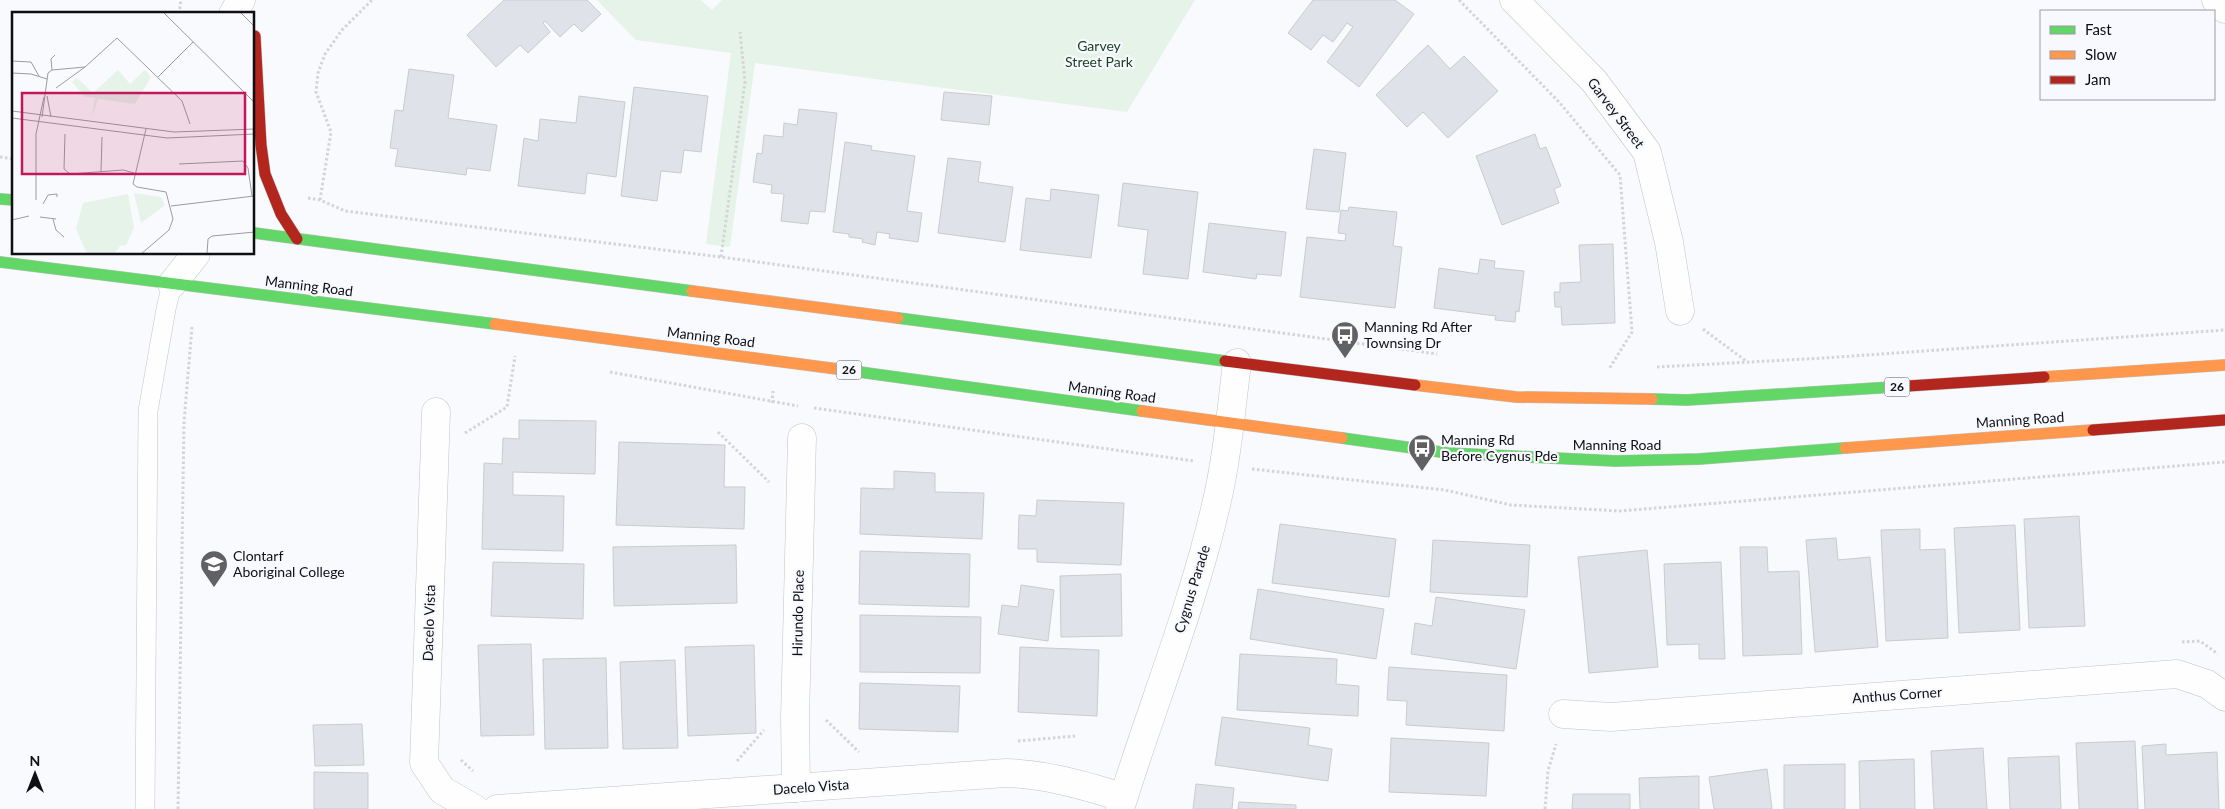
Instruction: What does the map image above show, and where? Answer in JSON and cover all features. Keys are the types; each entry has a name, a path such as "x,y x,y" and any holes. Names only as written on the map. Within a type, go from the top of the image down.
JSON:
{"main road":[{"path":"255,60 261,146 265,174 281,214 297,239"},
{"name":"26","path":"255,233 1237,363 1516,397 1687,400 2225,365"},
{"name":"Manning Road","path":"0,262 776,360 1448,453 1616,461 1699,459 2225,420"}],"street":[{"path":"234,12 241,0"},
{"name":"Garvey Street","path":"1514,0 1594,81 1646,152 1669,242 1680,311"},
{"path":"2216,0 2225,9"},
{"path":"172,284 175,255"},
{"path":"172,284 195,255"},
{"name":"Cygnus Parade","path":"1122,803 1192,597 1223,474 1237,363"},
{"name":"Dacelo Vista","path":"436,412 424,763 442,790 475,809"},
{"name":"Hirundo Place","path":"796,788 795,718 802,438"},
{"name":"Anthus Corner","path":"1564,714 1611,717 2176,674 2207,684 2225,697"},
{"name":"Dacelo Vista","path":"496,809 1006,773 1032,774 1063,779 1122,803"}],"lane":[{"path":"145,809 148,411 172,284"}],"path":[{"path":"320,200 331,132 316,92 318,73 324,54 342,30 372,0"},
{"path":"1459,0 1559,102 1620,176 1632,332 1609,369"},
{"path":"721,257 745,82 740,32"},
{"path":"271,192 320,200 345,211 721,257 1444,355"},
{"path":"1680,311 1747,361"},
{"path":"178,809 184,422 192,324"},
{"path":"1648,367 2225,330"},
{"path":"459,436 507,408 515,354"},
{"path":"1600,370 1619,369"},
{"path":"718,432 770,483"},
{"path":"1545,809 1548,771 1564,714"},
{"path":"734,765 766,728 766,717 825,719 863,755"},
{"path":"1017,741 1075,736"},
{"path":"458,757 478,776"}],"green space":[{"name":"Garvey Street Park","path":"597,0 701,0 712,10 722,0 1195,0 1127,112 755,63 730,247 706,244 731,53 636,40"}],"building":[{"path":"504,0 587,0 601,14 582,32 574,24 560,37 545,21 543,23 550,32 528,53 520,45 496,67 467,35"},
{"path":"1313,0 1395,0 1414,14 1359,87 1327,62 1353,27 1347,23 1333,42 1323,35 1311,50 1288,33"},
{"path":"1428,45 1450,69 1464,56 1498,91 1448,138 1423,112 1407,127 1376,95"},
{"path":"409,69 454,75 448,118 497,125 490,171 467,168 466,175 395,166 398,149 390,148 395,110 403,111"},
{"path":"634,87 708,96 701,152 684,150 681,173 661,171 657,201 621,196"},
{"path":"944,92 992,96 989,125 941,120"},
{"path":"579,96 625,102 616,177 587,173 585,194 518,186 524,138 538,141 540,119 576,123"},
{"path":"799,109 837,113 825,212 810,211 808,224 781,221 784,194 771,193 772,185 753,182 757,153 762,154 764,135 783,137 784,123 797,125"},
{"path":"1535,134 1540,149 1546,147 1561,186 1554,189 1559,203 1502,225 1476,156"},
{"path":"845,142 872,146 871,150 915,156 907,211 922,213 918,242 889,238 890,234 877,232 875,245 862,242 863,239 849,237 849,234 833,232"},
{"path":"1314,149 1346,153 1339,212 1306,209"},
{"path":"948,158 981,162 978,182 1013,187 1005,242 938,233"},
{"path":"1123,183 1198,192 1188,279 1143,274 1148,230 1118,226"},
{"path":"1051,189 1099,195 1091,258 1020,250 1026,198 1050,201"},
{"path":"1349,207 1397,212 1393,246 1402,247 1395,308 1300,297 1307,237 1345,241 1346,234 1338,233 1341,210 1348,211"},
{"path":"1209,223 1286,232 1281,276 1257,274 1256,279 1203,272"},
{"path":"1613,244 1615,323 1562,325 1561,307 1555,307 1554,292 1560,292 1560,283 1581,282 1579,245"},
{"path":"1480,259 1495,261 1494,268 1524,271 1519,312 1516,311 1515,322 1495,320 1496,316 1434,308 1439,268 1478,274"},
{"path":"519,420 596,421 595,474 513,472 513,495 564,496 563,551 482,549 484,463 502,464 503,438 519,439"},
{"path":"619,442 725,445 724,487 745,487 744,529 616,525"},
{"path":"894,471 935,473 935,492 984,493 982,539 860,534 861,488 894,489"},
{"path":"1037,500 1124,503 1121,565 1037,562 1037,549 1018,549 1019,515 1036,516"},
{"path":"2079,516 2085,626 2029,628 2024,519"},
{"path":"1280,524 1396,539 1389,597 1272,583"},
{"path":"2015,525 2020,630 1959,633 1954,528"},
{"path":"1920,529 1920,550 1945,549 1948,638 1886,641 1881,530"},
{"path":"1836,538 1838,560 1870,557 1878,647 1815,652 1806,540"},
{"path":"1433,540 1530,545 1527,597 1430,592"},
{"path":"736,545 737,603 614,606 613,547"},
{"path":"1740,547 1767,547 1768,572 1799,571 1802,654 1743,656"},
{"path":"1647,550 1658,667 1589,673 1578,557"},
{"path":"860,551 970,554 969,607 859,604"},
{"path":"493,562 584,564 583,619 491,616"},
{"path":"1721,562 1725,659 1699,659 1699,644 1667,645 1664,564"},
{"path":"1121,574 1122,636 1061,637 1060,576"},
{"path":"1021,585 1054,590 1048,641 998,634 1002,605 1018,607"},
{"path":"1258,589 1384,609 1376,659 1250,639"},
{"path":"1436,597 1525,610 1516,669 1411,654 1415,623 1432,626"},
{"path":"860,615 981,617 980,673 860,672"},
{"path":"531,644 534,735 481,736 478,645"},
{"path":"754,645 756,733 688,736 685,647"},
{"path":"1020,647 1099,650 1097,716 1018,712"},
{"path":"1240,654 1337,659 1336,684 1359,686 1358,716 1237,710"},
{"path":"606,658 608,748 545,749 543,659"},
{"path":"675,660 678,748 623,749 620,662"},
{"path":"1389,667 1507,675 1504,731 1406,725 1407,701 1387,700"},
{"path":"860,683 960,686 958,732 859,729"},
{"path":"1222,717 1310,728 1308,745 1332,749 1328,781 1215,765"},
{"path":"362,724 364,765 315,766 313,725"},
{"path":"1391,738 1489,743 1486,796 1389,792"},
{"path":"2135,741 2138,809 2079,809 2076,743"},
{"path":"2166,744 2166,755 2217,752 2219,809 2145,809 2142,746"},
{"path":"1983,748 1987,809 1934,809 1931,751"},
{"path":"2059,756 2061,809 2010,809 2008,758"},
{"path":"1914,759 1915,809 1860,809 1859,761"},
{"path":"1845,764 1845,809 1784,809 1784,765"},
{"path":"1767,769 1772,809 1714,809 1709,777"},
{"path":"314,772 368,773 368,809 314,809"},
{"path":"1699,776 1699,809 1640,809 1639,778"},
{"path":"1196,784 1234,788 1232,809 1193,809"},
{"path":"1573,794 1630,794 1630,809 1572,809"},
{"path":"1239,802 1296,805 1296,809 1238,809"}],"traffic: fast":[{"path":"0,199 12,200"},
{"path":"255,233 692,291"},
{"path":"0,262 495,324"},
{"path":"898,318 1225,361"},
{"path":"845,370 1142,411"},
{"path":"1652,399 1687,400 1893,387"},
{"path":"1342,438 1448,453 1616,461 1699,459 1845,448"}],"traffic: slow":[{"path":"692,291 898,318"},
{"path":"495,324 845,370"},
{"path":"2044,377 2225,365"},
{"path":"1415,385 1516,397 1652,399"},
{"path":"1142,411 1342,438"},
{"path":"1845,448 2093,430"}],"traffic: jam":[{"path":"255,36 261,145 265,174 281,214 297,239"},
{"path":"1225,361 1415,385"},
{"path":"1893,387 2044,377"},
{"path":"2093,430 2225,420"}],"place":[{"name":"Manning Rd After Townsing Dr","path":"1345,359"},
{"name":"Manning Rd Before Cygnus Pde","path":"1422,472"},
{"name":"Clontarf Aboriginal College","path":"214,588"}]}
